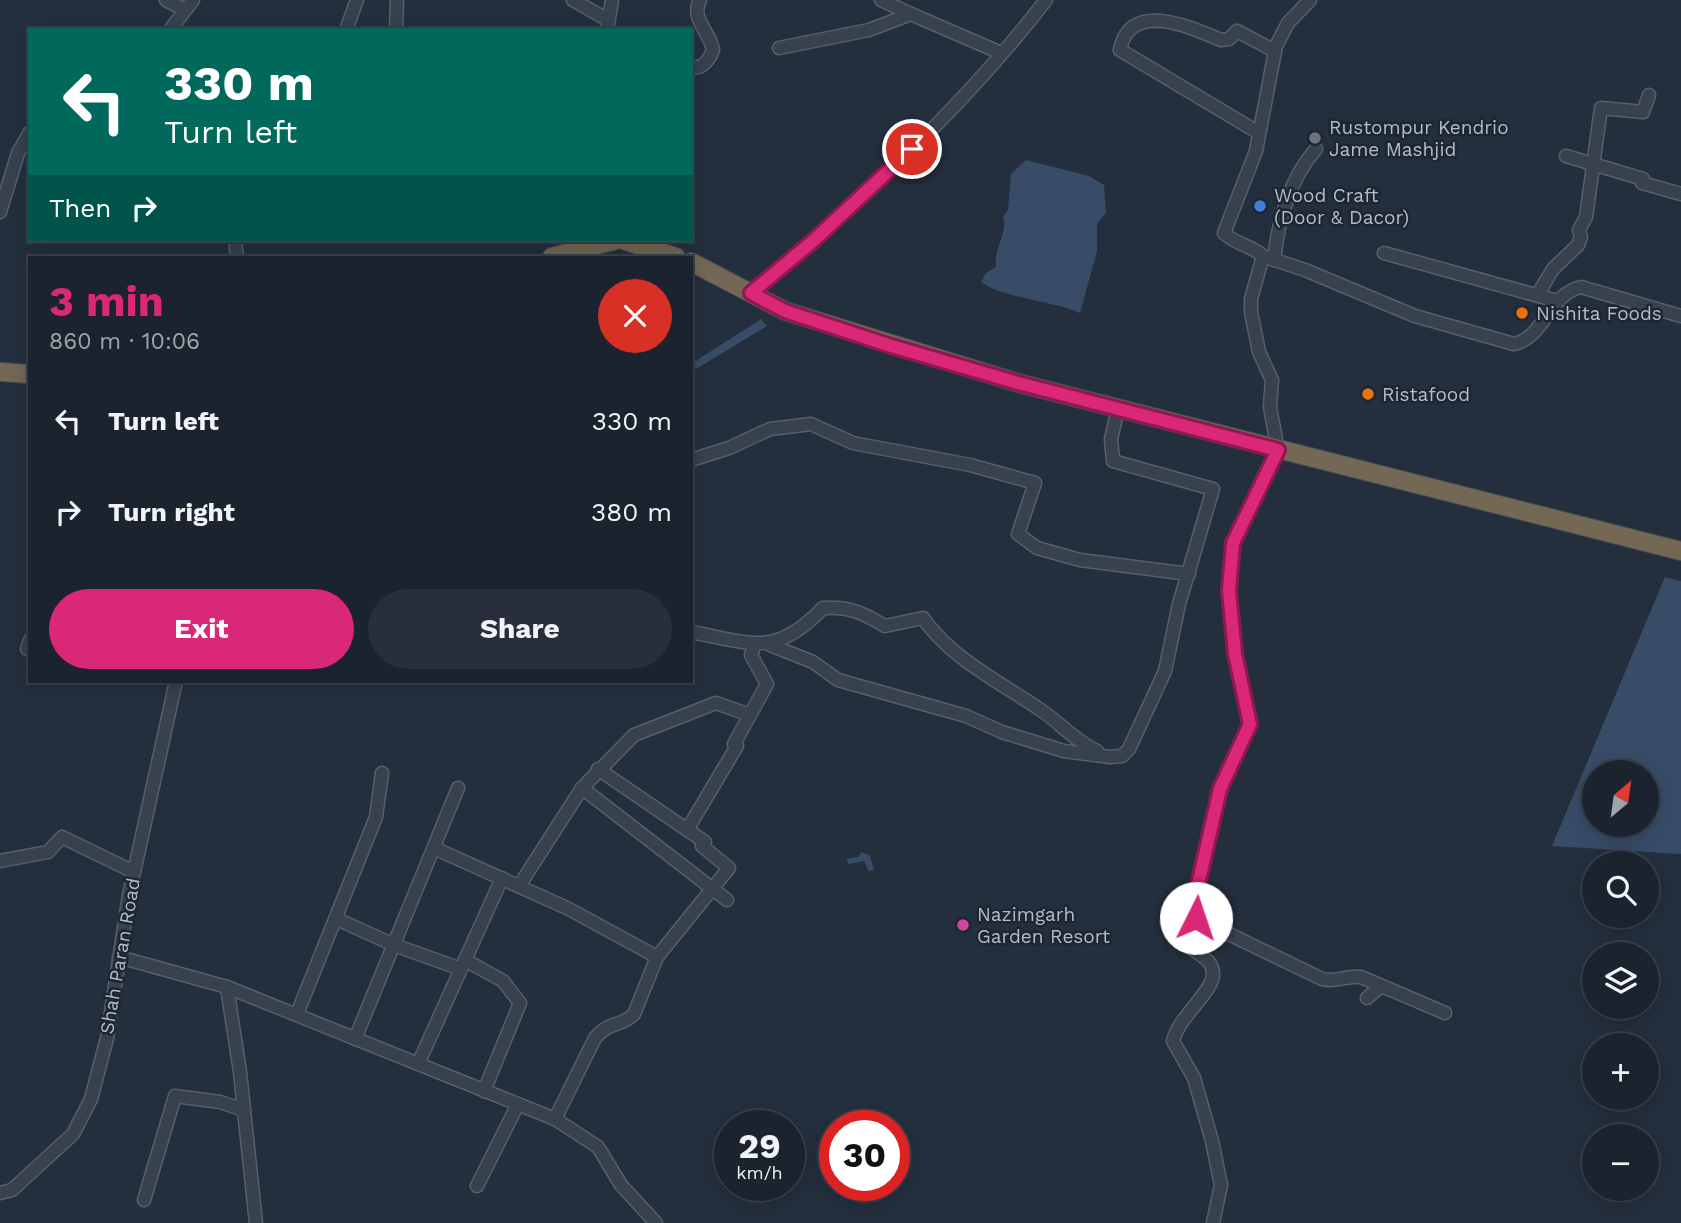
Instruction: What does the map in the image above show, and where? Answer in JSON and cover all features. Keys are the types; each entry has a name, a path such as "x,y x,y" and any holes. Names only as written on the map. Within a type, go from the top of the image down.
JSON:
{"highway":[{"path":"569,251 607,242"},
{"path":"629,242 673,256"},
{"path":"693,263 785,311 1018,383 1681,551"},
{"path":"0,372 28,374"}],"street":[{"path":"166,0 189,5 172,28"},
{"path":"347,28 357,0"},
{"path":"396,28 397,0"},
{"path":"573,0 607,25 612,0"},
{"path":"693,67 698,68 706,63 713,50 699,22 696,8 699,0"},
{"path":"881,0 1001,53"},
{"path":"757,295 912,149 1046,0"},
{"path":"1310,0 1288,23 1275,51 1256,151 1224,233 1232,241 1254,247 1269,258 1415,316 1514,344 1536,331 1557,301 1569,290 1581,287 1681,316"},
{"path":"779,48 886,26 911,14"},
{"path":"1259,133 1120,50 1122,39 1136,22 1163,19 1221,40 1229,39 1237,31 1275,51"},
{"path":"1538,294 1553,269 1578,245 1581,237 1579,230 1586,217 1601,108 1643,112 1649,95"},
{"path":"0,212 18,153 28,136"},
{"path":"1196,918 1198,885 1220,789 1250,724 1235,654 1230,603 1233,543 1278,450 1270,407 1272,380 1258,352 1251,299 1269,258 1283,211 1305,161 1316,149"},
{"path":"1566,156 1643,179 1642,183 1681,194"},
{"path":"1384,253 1557,301"},
{"path":"693,632 770,645 813,662 838,680 966,716 1002,732 1064,751 1122,756 1129,749 1165,670 1213,489 1113,461 1111,439 1118,409"},
{"path":"693,459 729,448 770,429 811,424 853,443 970,465 1035,483 1018,534 1037,548 1080,560 1189,574"},
{"path":"770,645 806,626 823,608 843,607 860,611 885,626 923,618 938,640 1049,716 1082,745 1110,757"},
{"path":"687,830 737,746 734,744 767,684 751,655 755,644"},
{"name":"Shah Paran Road","path":"0,1193 12,1189 73,1134 85,1111 107,1038 134,872 176,683"},
{"path":"519,886 582,788 634,735 716,703 750,715"},
{"path":"555,1119 595,1038 604,1028 627,1021 634,1014 657,957 714,887 728,865 702,846 705,842 598,769"},
{"path":"297,1014 376,817 382,773"},
{"path":"355,1039 458,788"},
{"path":"582,788 714,887 727,900"},
{"path":"0,861 48,852 62,837 134,872"},
{"path":"434,848 620,935 657,957"},
{"path":"419,1062 502,878"},
{"path":"1213,1223 1221,1185 1212,1141 1194,1077 1173,1041 1180,1022 1203,996 1213,977 1211,967 1186,943 1183,934 1188,921 1196,918 1322,979 1336,982 1350,976 1445,1013"},
{"path":"337,919 394,945 463,965 503,981 520,1003 484,1091"},
{"path":"119,957 227,987 419,1062 517,1106 555,1119 598,1147 621,1185 656,1223"},
{"path":"1367,998 1381,986"},
{"path":"227,987 257,1223"},
{"path":"144,1200 175,1096 220,1102 244,1110"},
{"path":"477,1186 517,1106"}],"water":[{"path":"1026,160 1089,176 1104,185 1106,213 1097,224 1097,251 1080,313 1002,292 981,282 986,273 996,267 1004,230 1003,217 1008,210 1011,174"},
{"path":"761,319 767,326 693,371 693,363"},
{"path":"1665,577 1681,581 1681,854 1552,846 1582,775 1582,837 1659,837 1659,760 1588,760"},
{"path":"862,852 870,856 874,870 869,871 864,861 849,864 846,859 858,857"}],"place":[{"name":"Rustompur Kendrio Jame Mashjid","path":"1315,138"},
{"name":"Wood Craft (Door & Dacor)","path":"1260,206"},
{"name":"Nishita Foods","path":"1522,313"},
{"name":"Ristafood","path":"1368,394"},
{"name":"Nazimgarh Garden Resort","path":"963,925"}],"route":[{"path":"912,149 813,241 751,293 785,311 888,345 1018,383 1278,450 1233,543 1229,591 1235,654 1250,724 1220,789 1198,885 1196,918"}]}
